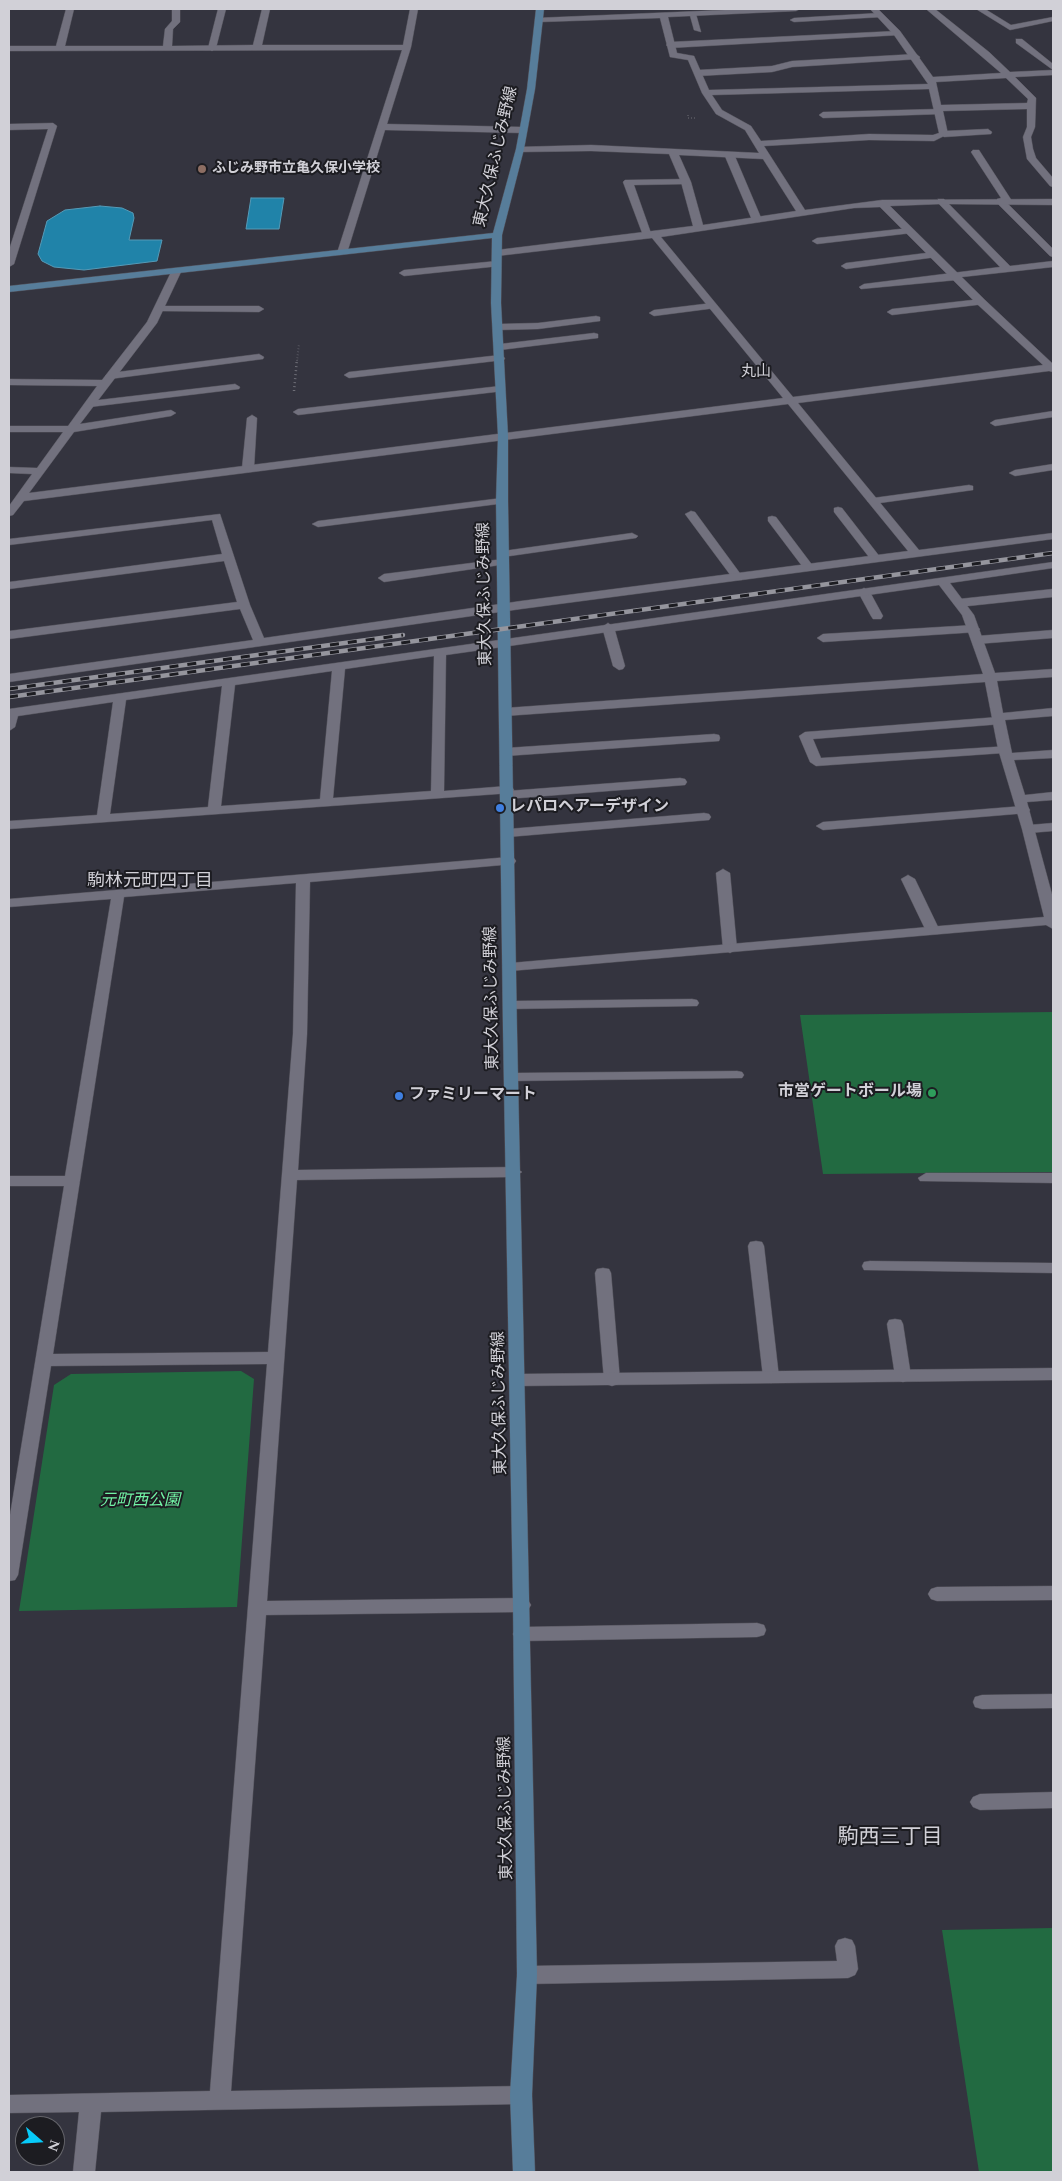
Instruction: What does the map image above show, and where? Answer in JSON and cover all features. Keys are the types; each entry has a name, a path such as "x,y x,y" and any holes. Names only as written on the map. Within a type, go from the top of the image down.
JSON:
{"main road":[{"name":"東大久保ふじみ野線","path":"524,2172 521,2095 527,1975 522,1605 505,712 503,436 496,303 496,235 520,149 531,89 540,14"},
{"path":"9,289 176,272 496,235"}],"street":[{"path":"60,48 70,9"},
{"path":"167,48 170,36 169,28 176,22 176,9"},
{"path":"212,48 222,9"},
{"path":"257,48 266,9"},
{"path":"342,253 407,47 414,9"},
{"path":"789,9 805,38"},
{"path":"540,14 620,13 663,15 796,9"},
{"path":"930,9 1010,75 1032,98 1031,128 1027,137 1029,149 1032,159 1053,184"},
{"path":"980,9 1010,28 1053,20"},
{"path":"794,20 876,12 897,33 916,57 932,83 944,134"},
{"path":"692,14 698,30"},
{"path":"663,15 673,55 691,58 706,93 719,112 748,128 802,213"},
{"path":"670,45 897,33"},
{"path":"1018,41 1053,70"},
{"path":"9,49 407,47"},
{"path":"698,73 772,70 792,64 916,57"},
{"path":"706,93 932,83 1053,70"},
{"path":"823,115 1031,106"},
{"path":"9,127 52,126 9,264"},
{"path":"383,127 523,130"},
{"path":"757,144 870,137 934,138 944,134 988,132"},
{"path":"520,149 591,148 765,156"},
{"path":"673,152 686,182 699,229"},
{"path":"976,152 1004,201 1053,254"},
{"path":"729,154 757,220"},
{"path":"686,182 628,182 651,236 792,400 916,554"},
{"path":"941,201 1007,269"},
{"path":"404,273 802,213 882,204 941,201 1053,202"},
{"path":"882,204 981,302 1052,368"},
{"path":"9,228 20,228"},
{"path":"817,241 909,231"},
{"path":"846,266 934,255"},
{"path":"864,287 1053,264"},
{"path":"9,513 160,309 176,272"},
{"path":"892,312 981,302"},
{"path":"654,313 712,306"},
{"path":"160,309 259,309"},
{"path":"498,327 538,326 596,319"},
{"path":"349,375 594,336"},
{"path":"9,382 108,379 259,357"},
{"path":"19,498 1052,368"},
{"path":"90,404 235,387"},
{"path":"298,412 500,389"},
{"path":"9,429 71,429 171,413"},
{"path":"995,423 1053,414"},
{"path":"248,468 252,418"},
{"path":"1015,473 1053,467"},
{"path":"9,470 39,470"},
{"path":"873,502 969,488"},
{"path":"318,524 502,501"},
{"path":"838,510 876,559"},
{"path":"691,514 738,578"},
{"path":"9,542 216,516 244,605 260,642"},
{"path":"772,519 809,568"},
{"path":"384,578 632,536"},
{"path":"9,678 504,608 1053,536"},
{"path":"9,586 229,557"},
{"path":"9,728 11,712 504,644 608,627 1053,565"},
{"path":"510,967 1053,922 1029,829 1006,753 990,678 968,615 942,581"},
{"path":"864,592 877,616"},
{"path":"959,603 1053,593"},
{"path":"9,635 244,605"},
{"path":"608,627 619,666"},
{"path":"823,638 1053,634"},
{"path":"437,794 440,653"},
{"path":"326,802 338,667"},
{"path":"505,712 1053,673"},
{"path":"214,810 229,682"},
{"path":"103,818 120,698"},
{"path":"1053,712 998,719 805,736 816,762 1006,753 1053,754"},
{"path":"506,752 714,738"},
{"path":"9,825 437,794 680,782"},
{"path":"823,826 1021,804 1053,796"},
{"path":"508,833 704,817"},
{"path":"1029,829 1053,827"},
{"path":"9,903 508,862"},
{"path":"723,872 730,949"},
{"path":"220,2100 300,1034 304,879"},
{"path":"908,879 933,931"},
{"path":"9,1575 118,895"},
{"path":"510,1005 692,1003"},
{"path":"512,1077 737,1075"},
{"path":"289,1175 514,1172"},
{"path":"926,1178 1053,1178"},
{"path":"9,1181 72,1181"},
{"path":"756,1246 771,1377"},
{"path":"870,1266 1053,1268"},
{"path":"604,1274 612,1380"},
{"path":"895,1324 904,1376"},
{"path":"43,1360 276,1358"},
{"path":"518,1380 1053,1374"},
{"path":"937,1594 1053,1593"},
{"path":"258,1608 522,1605"},
{"path":"522,1634 757,1630"},
{"path":"982,1702 1053,1700"},
{"path":"980,1802 1053,1800"},
{"path":"527,1975 848,1969 845,1946"},
{"path":"9,2104 521,2095"},
{"path":"84,2172 91,2103"}],"green space":[{"name":"市営ゲートボール場","path":"1053,1012 1053,1172 823,1174 800,1015"},
{"name":"元町西公園","path":"241,1371 254,1379 237,1607 19,1611 54,1385 71,1374"},
{"path":"1053,1928 1053,2172 979,2172 942,1930"}],"water":[{"path":"251,198 284,198 279,229 246,229"},
{"path":"100,206 122,208 133,213 134,218 129,240 162,240 157,261 84,270 54,267 42,261 38,254 47,221 65,210"}],"railway":[{"path":"9,697 1053,553"},
{"path":"9,689 403,635"}],"place":[{"name":"ふじみ野市立亀久保小学校","path":"202,169"},
{"name":"レパロヘアーデザイン","path":"500,808"},
{"name":"市営ゲートボール場","path":"932,1093"},
{"name":"ファミリーマート","path":"399,1096"}],"district":[{"name":"丸山","path":"756,373"},
{"name":"駒林元町四丁目","path":"150,882"},
{"name":"駒西三丁目","path":"890,1839"}]}
